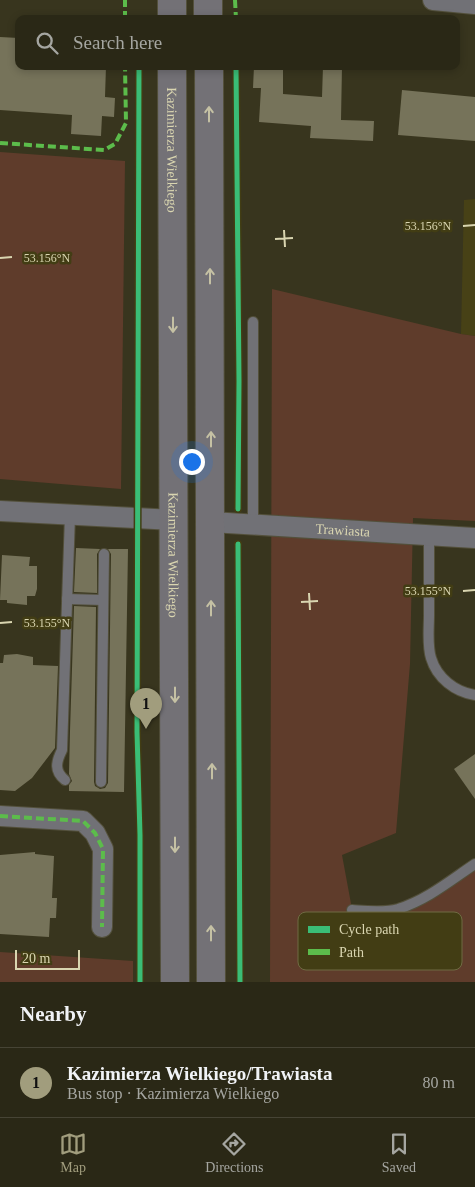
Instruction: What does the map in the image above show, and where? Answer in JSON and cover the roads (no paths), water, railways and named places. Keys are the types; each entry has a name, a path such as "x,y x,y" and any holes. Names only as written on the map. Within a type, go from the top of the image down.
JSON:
{"main road":[{"path":"172,0 172,15"},
{"path":"208,0 208,15"},
{"name":"Kazimierza Wielkiego","path":"172,70 175,982"},
{"path":"209,70 211,982"},
{"path":"175,796 184,809 192,810 205,808 209,805 212,797"}],"street":[{"path":"433,0 475,4"},
{"path":"0,511 174,520"},
{"name":"Trawiasta","path":"211,522 475,538"},
{"path":"0,816 82,822 96,833 103,849 102,927"}],"lane":[{"path":"252,322 253,526"},
{"path":"64,780 57,769 57,760 62,750 70,515"},
{"path":"430,535 429,639 431,657 438,674 451,686 467,694 475,695"},
{"path":"101,782 104,554"},
{"path":"67,599 103,600"},
{"path":"352,910 381,912 398,909 422,899 475,864"}],"place":[{"name":"Kazimierza Wielkiego/Trawiasta","path":"146,729"}]}
